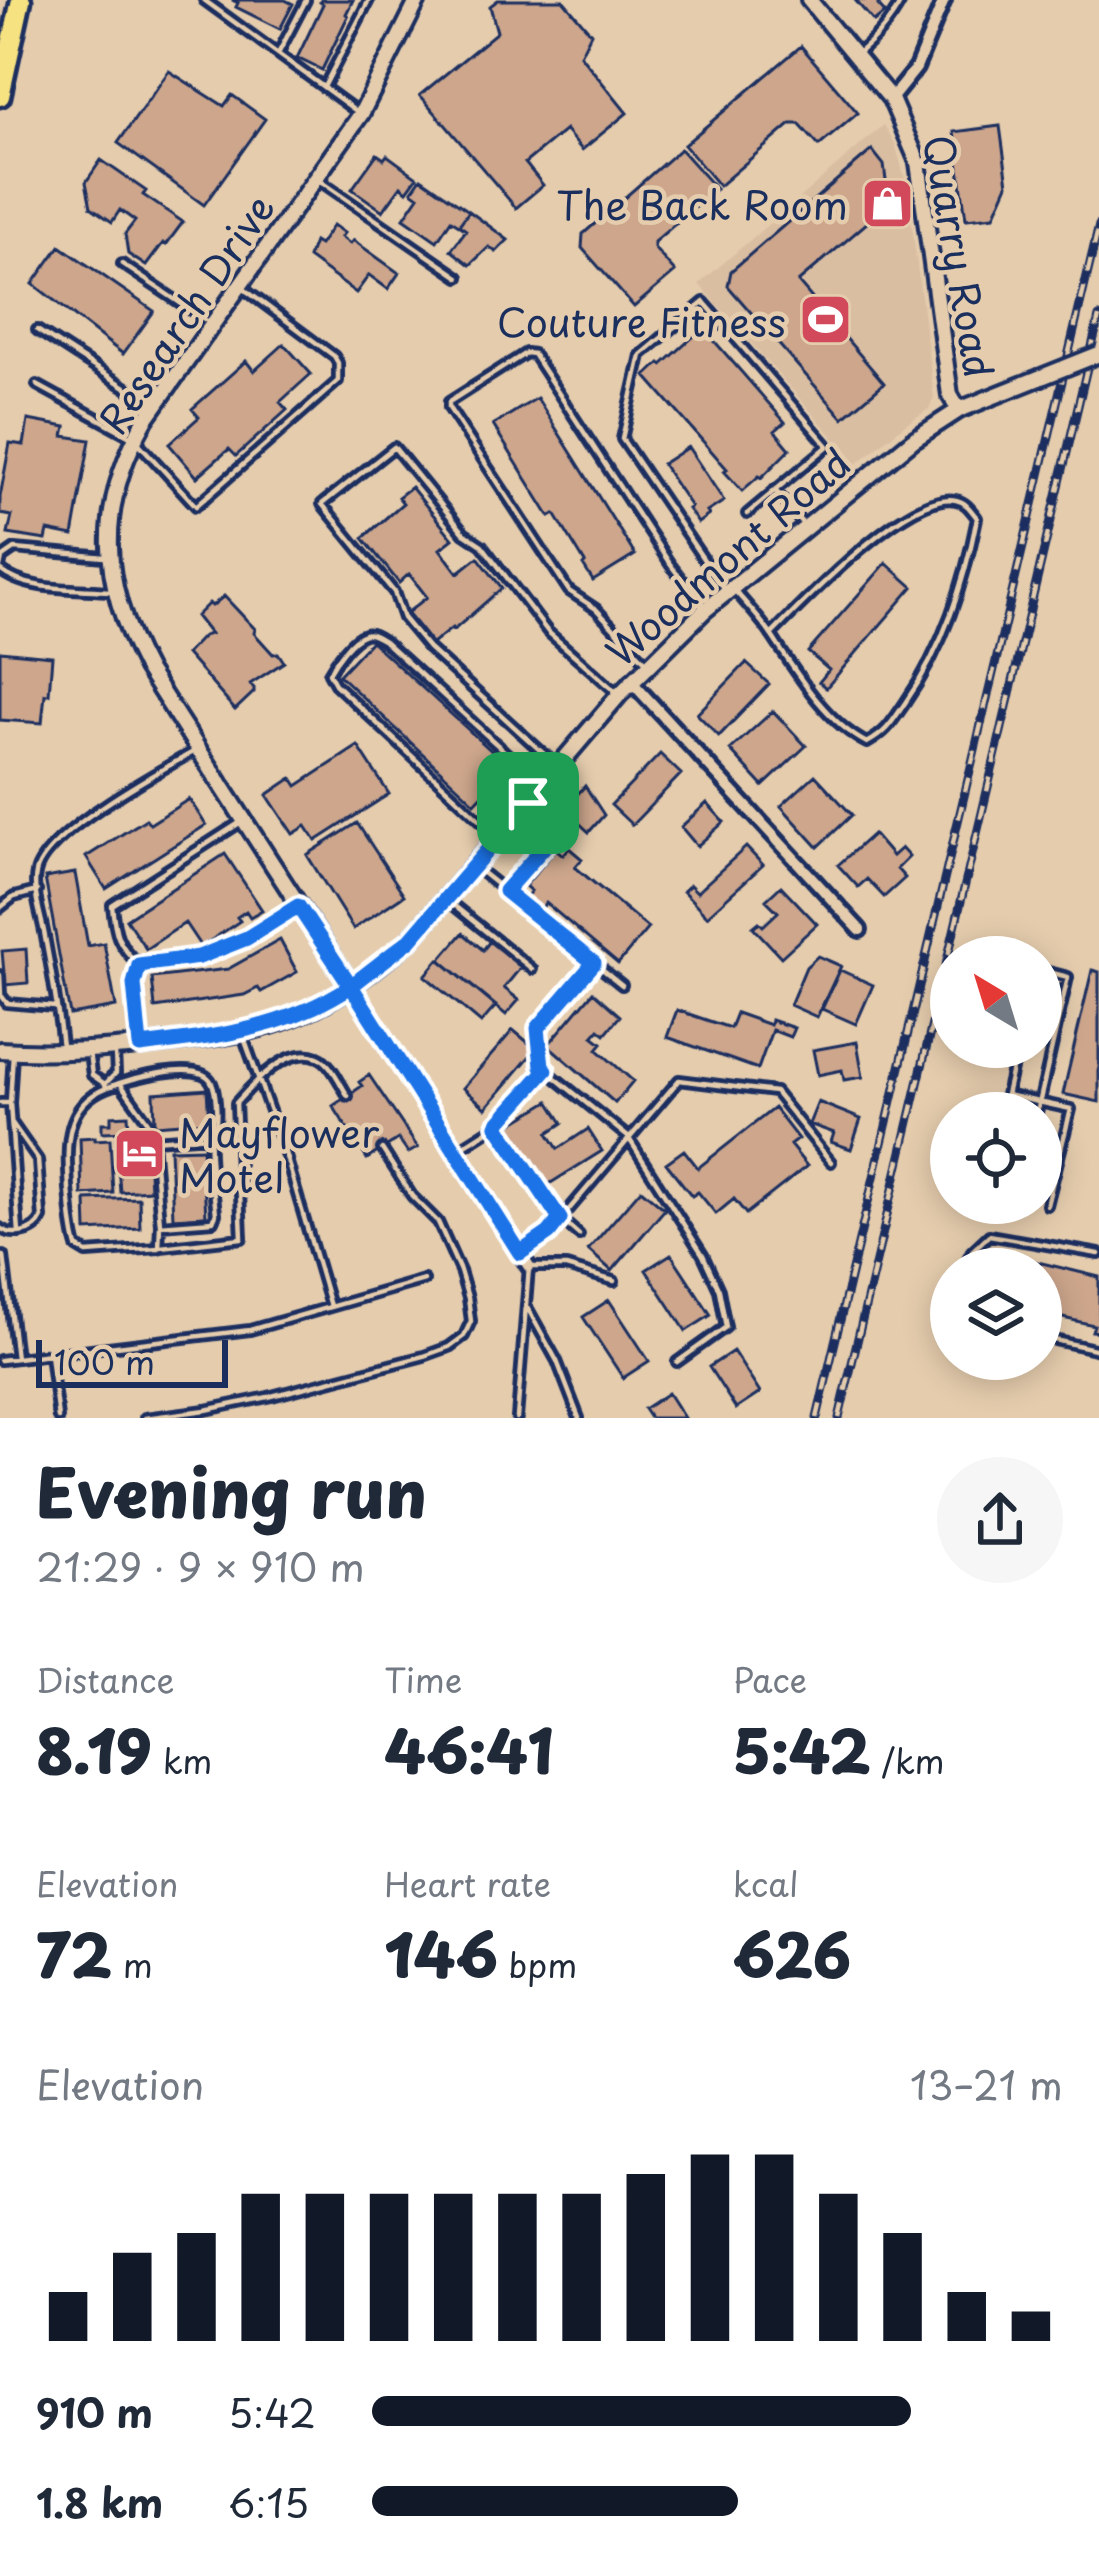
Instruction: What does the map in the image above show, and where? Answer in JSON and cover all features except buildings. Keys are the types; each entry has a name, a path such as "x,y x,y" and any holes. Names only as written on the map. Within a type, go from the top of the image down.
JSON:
{"highway":[{"path":"0,96 21,0"}],"street":[{"name":"Research Drive","path":"351,986 137,652 115,592 111,506 134,438 361,114 418,0"},
{"name":"Quarry Road","path":"809,0 891,99 918,162 950,395 958,410"},
{"path":"891,99 916,68 944,0"},
{"name":"Woodmont Road","path":"7,1050 89,1052 242,1033 296,1017 330,1000 410,940 631,681 705,610 873,471 958,410 1099,355"},
{"path":"631,681 860,930"},
{"path":"351,986 529,1267"}],"lane":[{"path":"204,0 361,114"},
{"path":"278,54 306,0"},
{"path":"324,88 369,0"},
{"path":"856,55 877,37 902,0"},
{"path":"316,179 459,277"},
{"path":"122,264 212,325"},
{"path":"37,385 134,438 196,506 338,381 334,356 239,286"},
{"path":"747,514 828,446 704,302 641,355 622,439 729,590 771,634 786,660 850,735 867,743 884,734 922,678 955,608 976,518 969,506 953,499 919,506 885,529 771,634"},
{"path":"38,330 154,406"},
{"path":"648,664 596,609 568,591 449,402 526,353 533,354 705,610"},
{"path":"558,767 428,648 403,618 394,592 322,504 394,446 464,533 482,545 548,632 619,695"},
{"path":"775,490 806,527"},
{"path":"111,557 15,549 2,557 0,569 28,584 115,592"},
{"path":"499,837 335,684 329,673 339,655 364,634 384,641 542,786"},
{"path":"62,1052 36,870 59,842 132,787 198,749"},
{"path":"505,891 553,837 552,827 528,803"},
{"path":"139,965 115,935 112,905 243,820"},
{"path":"474,866 622,985"},
{"path":"0,908 14,897 37,891"},
{"path":"446,899 532,969"},
{"path":"139,965 199,957 247,938 298,906"},
{"path":"594,963 538,1028 542,1066 628,1137 704,1255 726,1327 677,1362"},
{"path":"139,965 134,984 140,1046"},
{"path":"0,975 1,995 11,1005 58,1006"},
{"path":"1062,975 1068,977 1062,1003"},
{"path":"242,1033 285,1153 330,1306"},
{"path":"115,1049 116,1073 83,1101 67,1141 74,1237 77,1246 87,1252 242,1238 236,1103 259,1077 297,1054 317,1056 327,1064 348,1096"},
{"path":"7,1050 19,1233"},
{"path":"89,1052 92,1075 105,1086"},
{"path":"105,1086 191,1070 207,1075 214,1089 216,1120 210,1136 215,1219 160,1225"},
{"path":"456,1151 497,1125 546,1070"},
{"path":"520,1253 549,1233 679,1079 775,1092 831,1162"},
{"path":"120,1083 148,1121 153,1140 159,1247"},
{"path":"0,1103 10,1103"},
{"path":"1062,1107 1071,1109 1062,1145"},
{"path":"0,1228 19,1233 34,1229 42,1218 38,1160 12,1123"},
{"path":"497,1125 560,1219 579,1235"},
{"path":"153,1140 210,1136"},
{"path":"145,1418 290,1391 424,1356 464,1336 471,1322 460,1271 438,1222 412,1196 382,1149"},
{"path":"975,1248 989,1235 1099,1254"},
{"path":"0,1256 4,1256 4,1299 16,1358"},
{"path":"517,1418 529,1267 566,1267 614,1281"},
{"path":"0,1360 250,1330 424,1280"},
{"path":"526,1305 557,1361 579,1418"},
{"path":"1062,1342 1099,1350"},
{"path":"50,1354 58,1418"}],"shaded area":[{"path":"884,125 895,143 907,186 934,398 929,409 857,464 699,284"}],"railway":[{"path":"817,1418 1099,225"},
{"path":"839,1418 1099,317"}],"place":[{"name":"The Back Room","path":"887,203"},
{"name":"Couture Fitness","path":"825,320"},
{"name":"Mayflower Motel","path":"140,1153"}],"route":[{"path":"528,803 410,940 351,986 298,906 247,938 199,957 139,965 134,984 140,1046 242,1033 296,1017 351,986 520,1253 560,1219 497,1125 546,1070 538,1028 594,963 505,891 553,837 552,827 528,803"}]}
